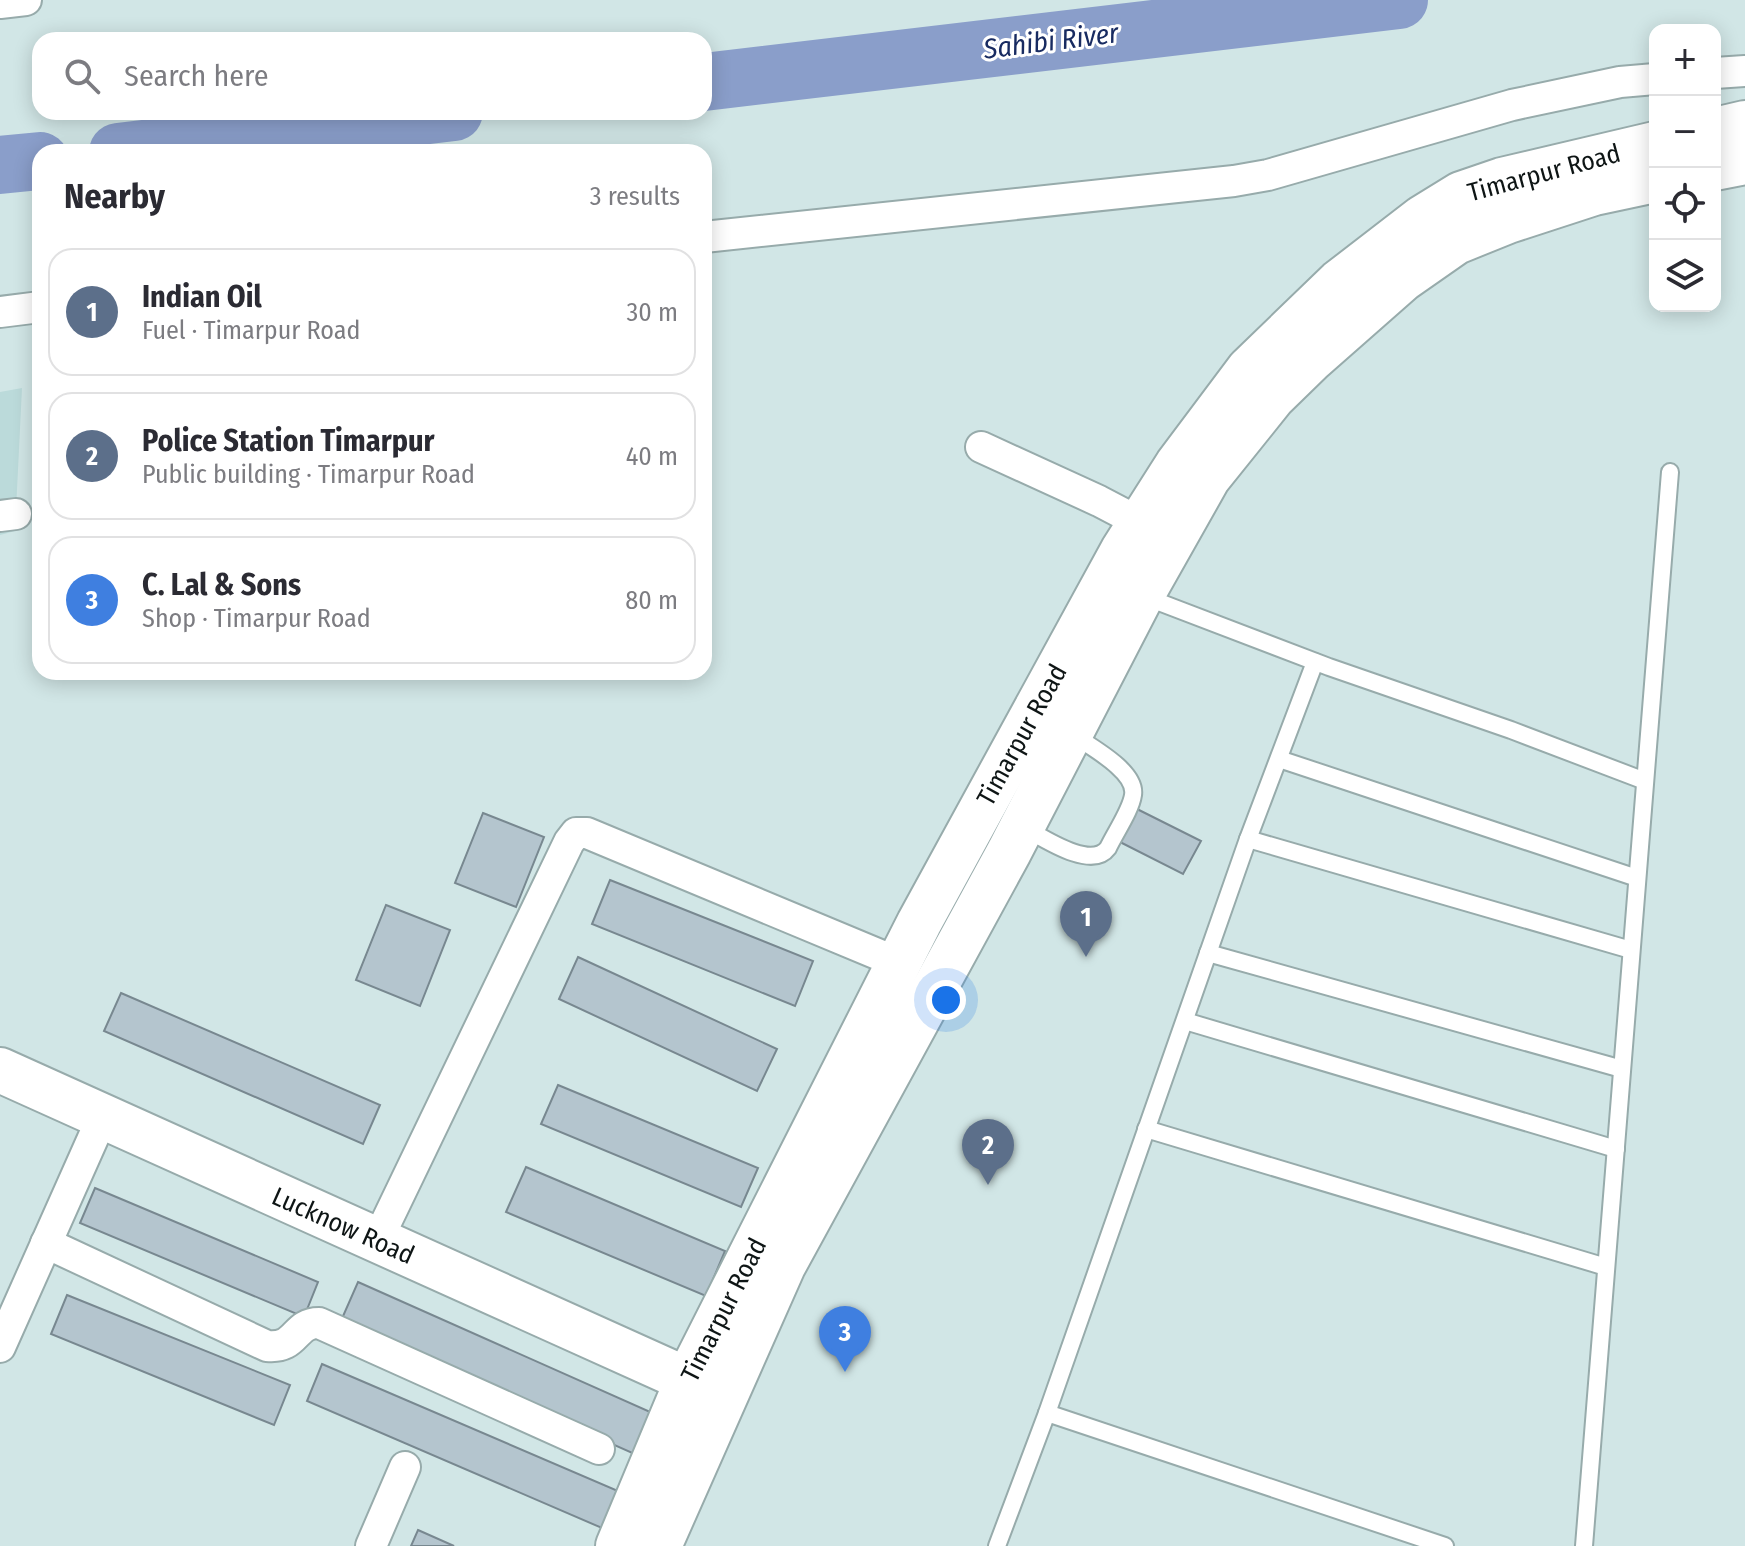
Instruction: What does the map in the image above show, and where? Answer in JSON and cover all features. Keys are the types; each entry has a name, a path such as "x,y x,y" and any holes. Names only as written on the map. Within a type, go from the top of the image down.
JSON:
{"street":[{"path":"0,3 26,0"},
{"path":"1721,73 1745,71"},
{"path":"712,236 1234,181 1268,175 1512,105 1620,82 1649,80"},
{"path":"1721,129 1745,123"},
{"name":"Timarpur Road","path":"618,1546 706,1389 783,1266 1022,826 1070,733 1124,587 1141,523 1177,465 1249,369 1339,282 1422,218 1461,194 1502,180 1649,145"},
{"path":"1721,167 1745,162"},
{"name":"Timarpur Road","path":"659,1546 706,1389 899,963 919,923 1124,587 1273,397 1403,279 1456,242 1508,221 1594,193 1649,181"},
{"path":"0,312 32,308"},
{"path":"981,447 1141,523"},
{"path":"377,1241 576,833 587,833 899,963"},
{"name":"Lucknow Road","path":"0,1070 706,1389"},
{"path":"0,1347 102,1118"},
{"path":"46,1243 267,1346 279,1347 310,1323 319,1323 599,1449"},
{"path":"371,1546 405,1467"}],"lane":[{"path":"1584,1546 1670,472"},
{"path":"1124,587 1315,662 1511,730 1645,781"},
{"path":"997,1546 1047,1413 1248,839 1315,662"},
{"path":"1022,826 1077,854 1090,857 1104,853 1108,848 1133,798 1134,788 1122,770 1070,733"},
{"path":"1279,759 1637,878"},
{"path":"1248,839 1631,950"},
{"path":"1208,953 1622,1069"},
{"path":"1185,1021 1616,1149"},
{"path":"1146,1129 1606,1267"},
{"path":"1047,1413 1445,1546"}],"shaded area":[{"path":"22,388 15,531 0,535 0,392"}],"building":[{"path":"1135,808 1201,841 1183,874 1116,840"},
{"path":"483,813 544,837 516,907 455,883"},
{"path":"610,880 813,961 795,1006 592,924"},
{"path":"386,905 450,930 420,1006 356,980"},
{"path":"578,957 777,1049 757,1091 559,999"},
{"path":"121,993 380,1105 363,1144 104,1031"},
{"path":"558,1085 758,1168 741,1207 541,1124"},
{"path":"526,1167 725,1251 706,1296 506,1212"},
{"path":"95,1188 318,1282 304,1317 80,1223"},
{"path":"358,1282 657,1415 639,1456 340,1323"},
{"path":"67,1295 290,1385 274,1425 51,1334"},
{"path":"322,1364 618,1491 602,1528 307,1401"},
{"path":"418,1530 454,1546 411,1546"}],"waterway":[{"name":"Sahibi River","path":"712,81 1399,0"},
{"name":"Sahibi River","path":"185,144 387,120"},
{"name":"Sahibi River","path":"0,165 32,162"}],"place":[{"name":"Indian Oil","path":"1086,957"},
{"name":"Police Station Timarpur","path":"988,1185"},
{"name":"C. Lal & Sons","path":"845,1372"}]}
